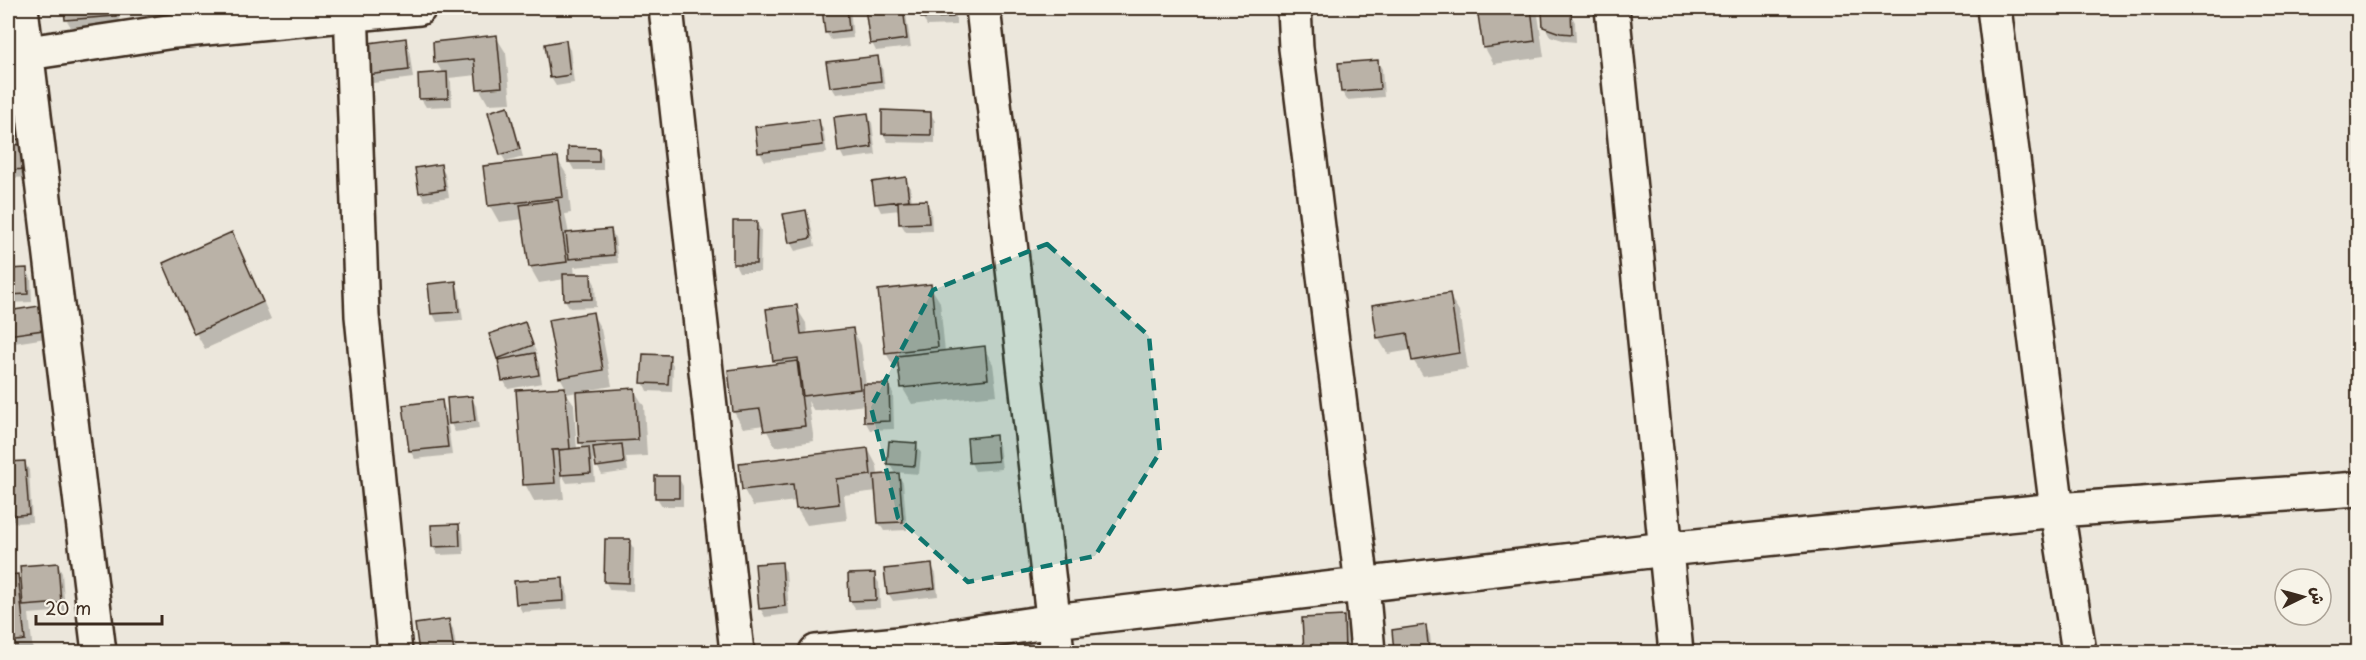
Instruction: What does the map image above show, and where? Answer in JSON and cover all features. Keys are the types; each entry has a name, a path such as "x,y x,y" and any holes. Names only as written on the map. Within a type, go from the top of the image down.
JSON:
{"street":[{"path":"21,8 18,55 99,652"},
{"path":"18,55 174,31 351,11 418,8"},
{"path":"666,8 737,652"},
{"path":"983,8 1055,637"},
{"path":"1294,8 1298,60 1362,585 1368,652"},
{"path":"1612,8 1676,652"},
{"path":"1994,8 2057,510 2079,652"},
{"path":"351,11 362,316 395,652"},
{"path":"816,652 899,644 1055,637 1362,585 1666,549 2057,510 2358,489"}],"highlighted area":[{"path":"1047,244 1149,336 1160,452 1095,556 968,582 898,518 871,407 933,290"}],"building":[{"path":"64,8 115,8 116,16 65,20"},
{"path":"822,8 847,8 849,30 825,33"},
{"path":"865,8 903,8 907,39 870,44"},
{"path":"921,8 952,8 953,17 921,18"},
{"path":"1477,8 1531,8 1535,41 1483,48"},
{"path":"1542,11 1571,12 1572,34 1560,33 1543,27"},
{"path":"497,35 502,87 477,89 474,59 434,63 433,42"},
{"path":"406,38 409,70 358,76 354,45"},
{"path":"566,40 570,75 550,78 545,44"},
{"path":"878,56 881,81 830,87 826,62"},
{"path":"1378,60 1380,89 1341,92 1338,63"},
{"path":"447,72 448,98 419,99 418,74"},
{"path":"24,85 31,137 8,141 8,87"},
{"path":"508,106 520,149 500,155 488,112"},
{"path":"882,110 931,112 931,135 882,134"},
{"path":"868,113 872,147 838,152 834,117"},
{"path":"819,119 823,145 758,153 755,127"},
{"path":"31,144 32,169 8,170 8,145"},
{"path":"568,147 599,148 599,162 568,162"},
{"path":"558,157 563,197 488,206 483,166"},
{"path":"441,164 445,189 419,193 415,168"},
{"path":"906,177 909,200 875,204 872,182"},
{"path":"558,200 567,262 529,267 520,205"},
{"path":"927,200 929,223 899,224 898,201"},
{"path":"806,210 811,238 789,243 783,214"},
{"path":"733,221 757,221 756,264 733,264"},
{"path":"611,229 614,255 569,259 566,233"},
{"path":"232,232 263,302 194,334 163,263"},
{"path":"27,268 28,294 8,295 8,269"},
{"path":"563,274 591,274 592,299 564,300"},
{"path":"456,281 459,312 431,314 428,284"},
{"path":"931,284 938,347 885,353 878,290"},
{"path":"1450,293 1459,353 1412,361 1407,333 1377,338 1372,305"},
{"path":"797,305 801,334 853,328 860,389 803,396 798,358 773,361 766,309"},
{"path":"39,306 43,330 8,335 8,311"},
{"path":"593,312 603,370 559,378 548,320"},
{"path":"525,322 533,345 497,359 489,334"},
{"path":"985,346 988,379 901,388 897,356"},
{"path":"535,353 539,375 502,381 498,360"},
{"path":"643,354 670,355 668,384 641,383"},
{"path":"797,361 805,426 764,431 760,409 733,412 728,370"},
{"path":"863,384 889,384 890,421 864,422"},
{"path":"565,387 570,449 552,450 555,483 523,485 516,390"},
{"path":"635,388 638,440 579,443 576,392"},
{"path":"472,396 475,421 449,424 447,398"},
{"path":"442,400 448,447 409,451 403,405"},
{"path":"996,435 998,461 969,463 967,438"},
{"path":"889,441 917,443 915,466 887,464"},
{"path":"622,444 624,463 596,467 593,447"},
{"path":"589,447 591,473 561,475 559,450"},
{"path":"868,448 871,475 836,479 839,504 796,509 793,484 742,490 739,463"},
{"path":"25,461 29,514 8,516 8,462"},
{"path":"899,473 903,522 878,523 874,475"},
{"path":"655,476 679,476 679,498 655,498"},
{"path":"459,524 460,546 432,547 431,525"},
{"path":"605,539 630,539 629,583 604,582"},
{"path":"782,562 785,606 759,609 755,564"},
{"path":"58,563 61,603 23,606 20,566"},
{"path":"932,564 935,588 887,594 884,569"},
{"path":"875,573 876,600 849,601 848,574"},
{"path":"18,574 25,640 8,642 8,575"},
{"path":"563,578 564,601 516,604 514,581"},
{"path":"1344,616 1345,652 1304,652 1302,618"},
{"path":"449,619 454,652 419,652 415,624"},
{"path":"1426,625 1429,652 1394,652 1392,630"}]}
